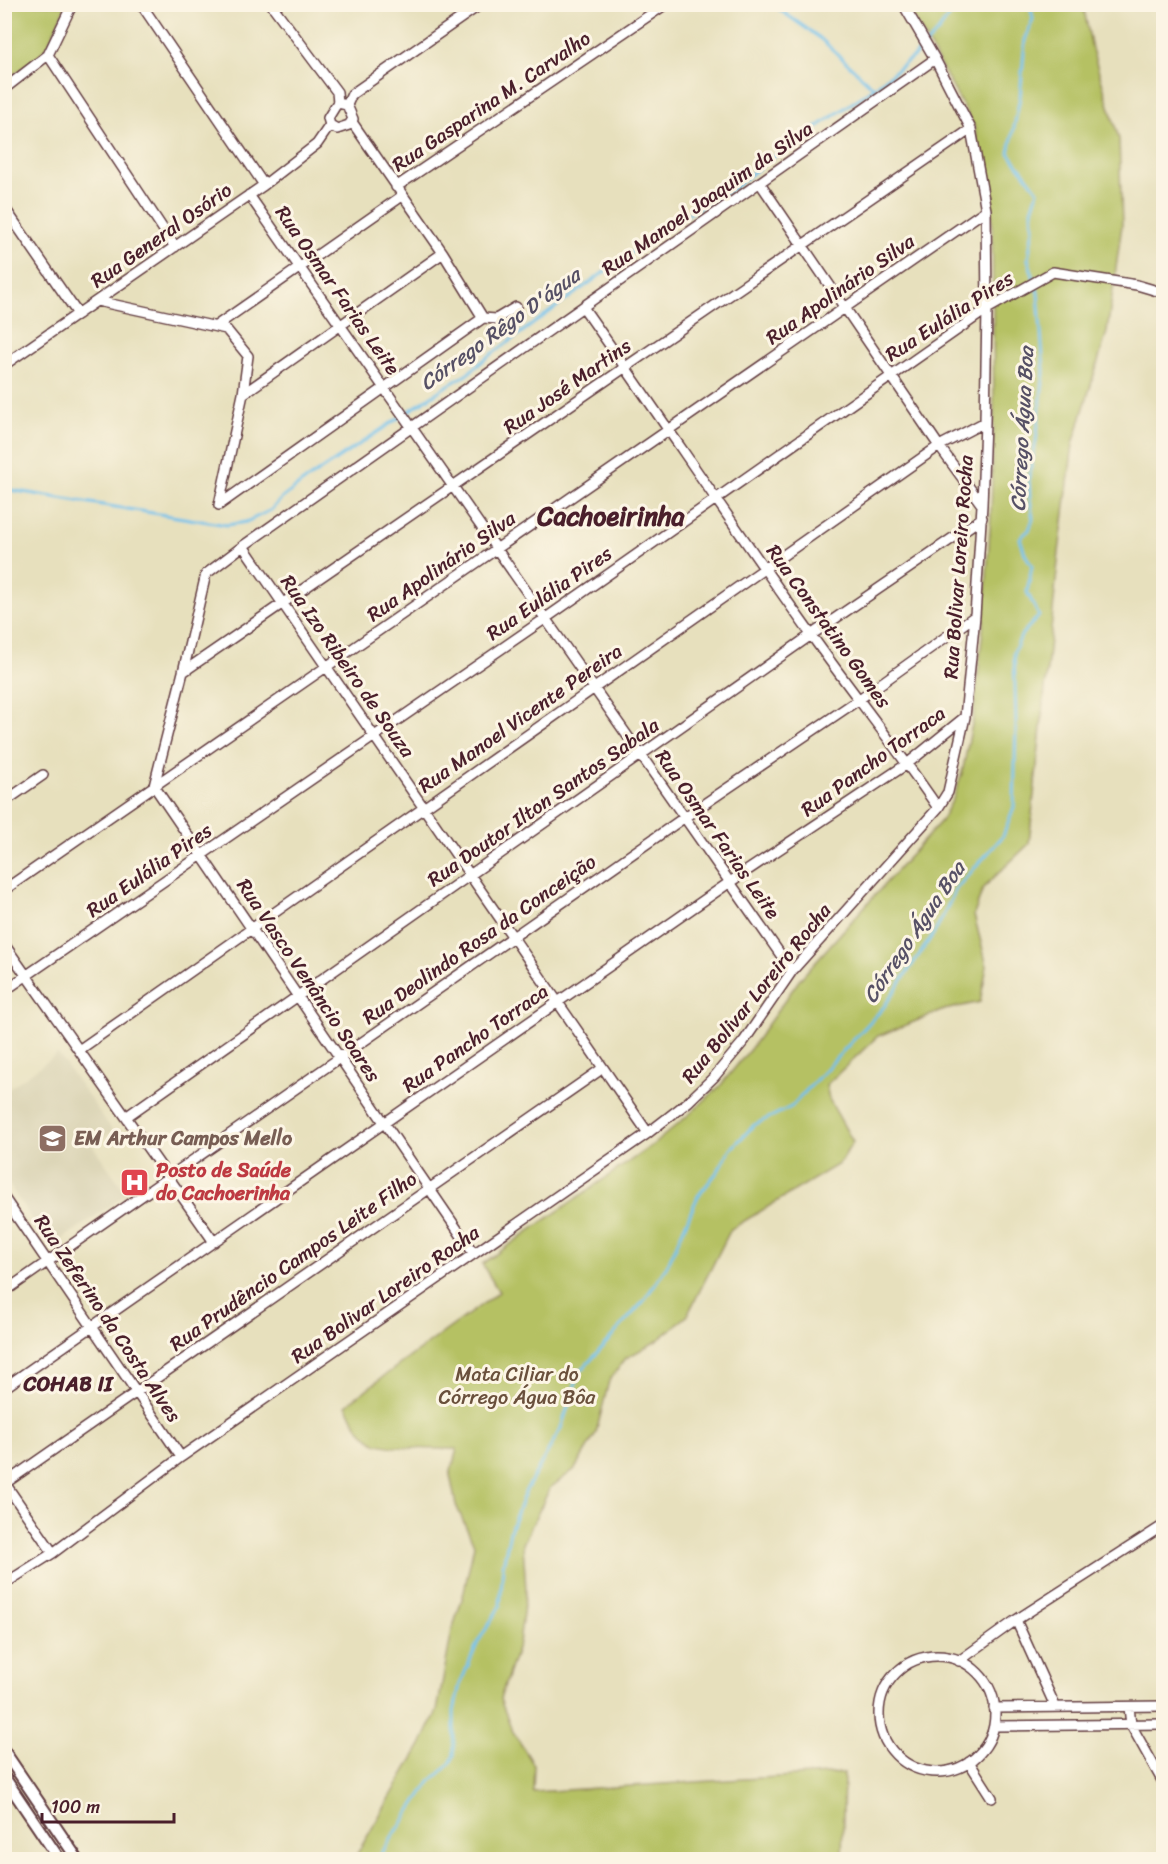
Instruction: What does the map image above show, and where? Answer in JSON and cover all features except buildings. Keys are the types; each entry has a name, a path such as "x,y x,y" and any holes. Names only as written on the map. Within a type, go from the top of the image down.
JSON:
{"street":[{"path":"4,89 48,55 74,4"},
{"path":"141,4 264,185"},
{"path":"271,4 337,92 352,122 443,253 483,318"},
{"path":"343,104 352,94 481,4"},
{"name":"Rua Gasparina M. Carvalho","path":"396,187 666,4"},
{"name":"Rua Bolivar Loreiro Rocha","path":"4,1584 53,1553 181,1457 648,1133 688,1102 714,1077 744,1041 792,971 938,808 948,792 965,717 982,518 987,210 970,129 935,58 903,4"},
{"path":"48,55 175,247"},
{"name":"Rua Manoel Joaquim da Silva","path":"183,672 206,574 410,425 584,307 935,58"},
{"name":"Rua General Osório","path":"4,365 264,185 317,144 330,125 328,118 343,104"},
{"path":"330,125 337,129 349,126 352,122"},
{"name":"Rua José Martins","path":"183,672 970,129"},
{"path":"760,183 939,446 982,505"},
{"name":"Rua Osmar Farias Leite","path":"249,195 792,971"},
{"path":"216,326 402,196"},
{"path":"4,207 8,220 78,314"},
{"name":"Rua Apolinário Silva","path":"4,890 987,210"},
{"path":"243,394 443,253"},
{"name":"Rua Eulália Pires","path":"4,991 546,618 987,309 1053,272 1137,285 1164,293"},
{"path":"97,301 226,329 248,356 243,394 219,505 483,318 496,319 516,307"},
{"path":"584,307 716,498"},
{"name":"Rua Manoel Vicente Pereira","path":"79,1050 939,446 985,422"},
{"name":"Rua Constatino Gomes","path":"716,498 811,635 938,808"},
{"name":"Rua Doutor Ilton Santos Sabala","path":"126,1116 811,635 982,518"},
{"name":"Rua Izo Ribeiro de Souza","path":"243,546 648,1133"},
{"name":"Rua Deolindo Rosa da Conceição","path":"4,1292 685,817 858,700 975,616"},
{"path":"154,786 183,672"},
{"name":"Rua Pancho Torraca","path":"4,1388 729,882 907,764 965,717"},
{"path":"4,802 43,775"},
{"name":"Rua Vasco Venâncio Soares","path":"154,786 474,1254"},
{"path":"4,944 214,1242"},
{"name":"Rua Prudêncio Campos Leite Filho","path":"5,1483 603,1068"},
{"name":"Rua Zeferino da Costa Alves","path":"5,1200 181,1457"},
{"path":"5,1483 53,1553"},
{"path":"959,1661 1016,1620 1164,1525"},
{"path":"1016,1620 1055,1706"},
{"path":"937,1656 959,1661 972,1667 986,1682 994,1700 994,1708 995,1720 990,1739 979,1755 963,1766 944,1772 924,1770 906,1763 887,1742 879,1716 882,1697 890,1680 903,1667 919,1659 937,1656"},
{"path":"994,1708 1164,1706"},
{"path":"1129,1707 1131,1725 1162,1782"},
{"path":"993,1726 1164,1725"},
{"path":"4,1751 78,1860"},
{"path":"969,1762 992,1798"},
{"path":"4,1777 60,1860"}],"shaded area":[{"name":"EM Arthur Campos Mello","path":"58,1054 113,1131 92,1145 127,1194 51,1247 5,1179 4,1092"}],"green space":[{"path":"5,4 66,5 48,45 39,56 5,81"},
{"name":"Mata Ciliar do Córrego Água Bôa","path":"907,5 1083,5 1092,49 1119,139 1122,225 1107,332 1073,444 1059,552 1029,844 983,888 974,915 987,966 980,1002 944,1010 878,1036 826,1085 829,1099 853,1142 839,1164 731,1229 687,1316 657,1341 626,1358 609,1381 596,1433 575,1469 550,1488 523,1544 526,1590 519,1643 500,1699 512,1730 534,1765 533,1792 844,1773 842,1859 354,1859 421,1745 437,1711 452,1630 463,1596 474,1545 456,1505 450,1475 457,1449 389,1446 374,1442 361,1430 346,1405 499,1292 482,1264 654,1144 720,1086 751,1048 800,979 941,821 953,799 962,773 973,720 984,620 991,514 994,415 992,207 974,126"}],"waterway":[{"name":"Córrego Rêgo D'água","path":"4,489 227,525 246,522 271,510 303,482 466,375 666,227 734,188 766,162 874,88 915,55 937,33 958,4"},
{"name":"Córrego Água Boa","path":"380,1860 381,1854 430,1782 450,1764 454,1755 454,1711 460,1684 478,1642 500,1606 503,1566 510,1531 525,1492 561,1428 579,1373 643,1302 667,1266 698,1196 718,1171 730,1150 754,1125 791,1107 883,1008 936,930 956,889 1003,836 1014,807 1016,723 1014,652 1022,634 1039,616 1027,592 1032,566 1020,538 1029,530 1033,519 1029,478 1044,372 1038,293 1028,259 1033,229 1032,210 1038,191 1009,153 1020,97 1025,40 1033,19 1030,4"},
{"path":"780,10 820,38 874,88"}],"place":[{"name":"EM Arthur Campos Mello","path":"53,1138"},
{"name":"Posto de Saúde do Cachoerinha","path":"135,1182"}],"district":[{"name":"Cachoeirinha","path":"611,516"},
{"name":"COHAB II","path":"68,1384"}]}
